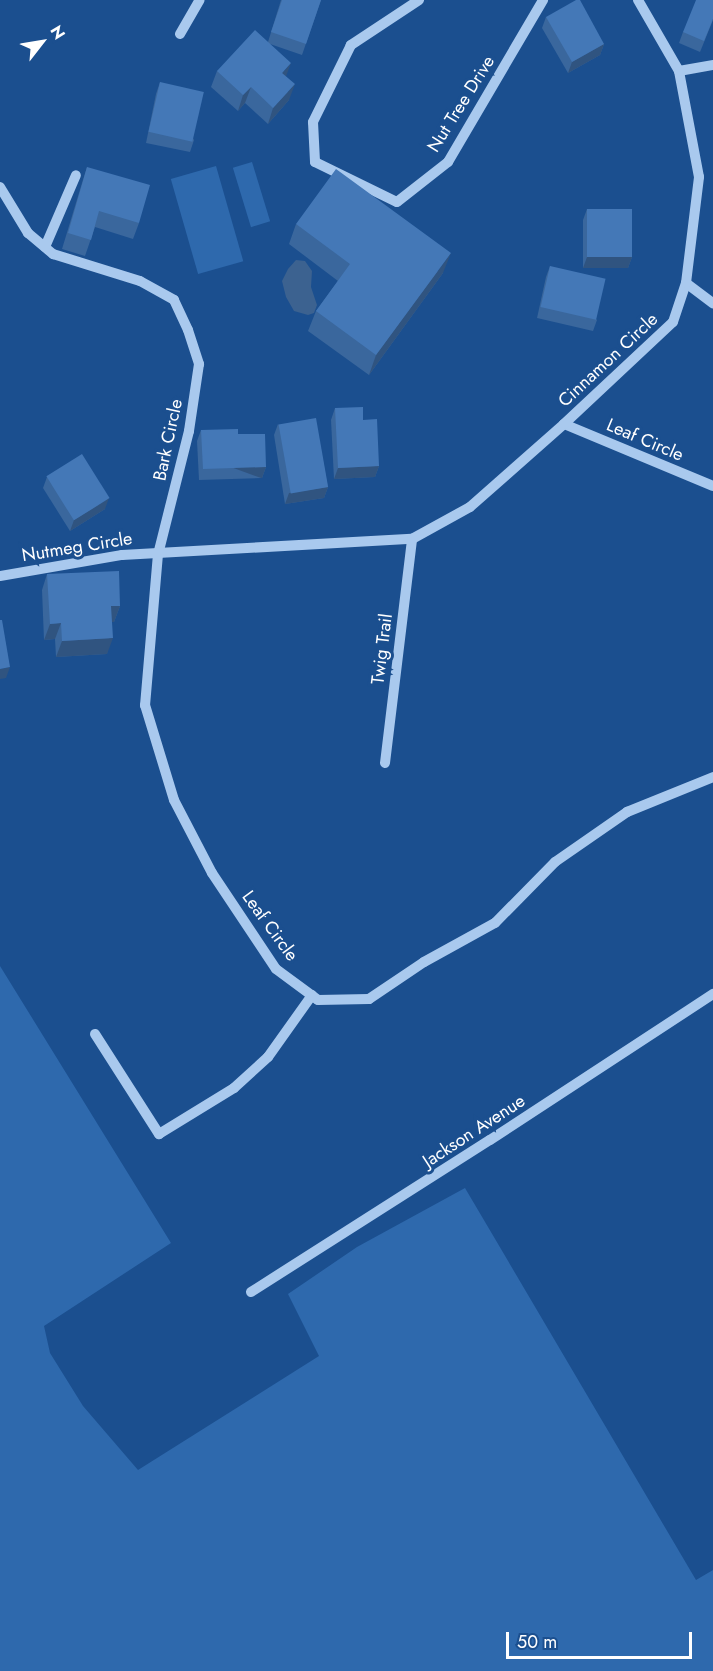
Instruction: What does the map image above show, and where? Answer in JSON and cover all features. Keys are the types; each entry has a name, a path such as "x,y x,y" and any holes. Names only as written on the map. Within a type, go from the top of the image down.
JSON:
{"street":[{"path":"180,34 200,0"},
{"name":"Nut Tree Drive","path":"419,0 351,45 313,122 315,162 397,202 448,162 543,0"},
{"name":"Cinnamon Circle","path":"412,539 470,507 564,424 673,322 686,283 699,177 679,71 638,0"},
{"path":"679,71 713,65"},
{"path":"45,247 76,176"},
{"name":"Bark Circle","path":"0,187 28,233 53,254 140,281 174,300 188,330 199,364 189,431 158,554"},
{"path":"686,283 713,303"},
{"name":"Leaf Circle","path":"564,424 713,486"},
{"path":"158,554 412,539"},
{"name":"Twig Trail","path":"385,763 412,539"},
{"name":"Nutmeg Circle","path":"0,576 122,555 158,554"},
{"name":"Leaf Circle","path":"158,554 145,705 174,800 212,873 276,969 318,1000 369,999 424,962 495,923 555,862 627,812 713,777"},
{"name":"Jackson Avenue","path":"250,1292 490,1140 713,994"},
{"path":"95,1034 159,1134 234,1088 268,1057 312,995"}],"shaded area":[{"path":"252,162 270,221 251,227 233,168"},
{"path":"216,166 243,261 198,274 171,179"},
{"path":"296,260 305,261 312,271 311,287 317,305 314,313 308,315 294,311 286,297 282,281"},
{"path":"0,966 171,1243 44,1326 50,1353 83,1406 138,1470 319,1356 288,1294 357,1247 465,1188 696,1580 713,1570 713,1671 0,1671"}],"building":[{"path":"282,0 321,0 306,44 271,32"},
{"path":"580,0 604,44 572,62 546,17"},
{"path":"696,0 713,0 713,19 704,41 683,32"},
{"path":"255,30 291,63 282,73 295,84 273,108 251,87 243,95 217,71"},
{"path":"160,82 204,92 192,142 149,132"},
{"path":"87,167 150,185 139,223 99,211 91,240 68,233"},
{"path":"336,169 451,253 376,355 316,311 350,264 296,224"},
{"path":"587,209 632,209 632,257 587,257"},
{"path":"550,266 606,279 596,320 541,307"},
{"path":"363,407 363,420 377,419 379,466 338,468 335,408"},
{"path":"316,418 328,487 291,494 279,425"},
{"path":"238,429 238,434 265,434 266,467 203,469 201,430"},
{"path":"82,454 110,498 74,520 46,476"},
{"path":"119,571 120,606 111,606 113,638 62,641 61,623 50,624 47,574"},
{"path":"0,620 2,620 10,667 0,669"}]}
